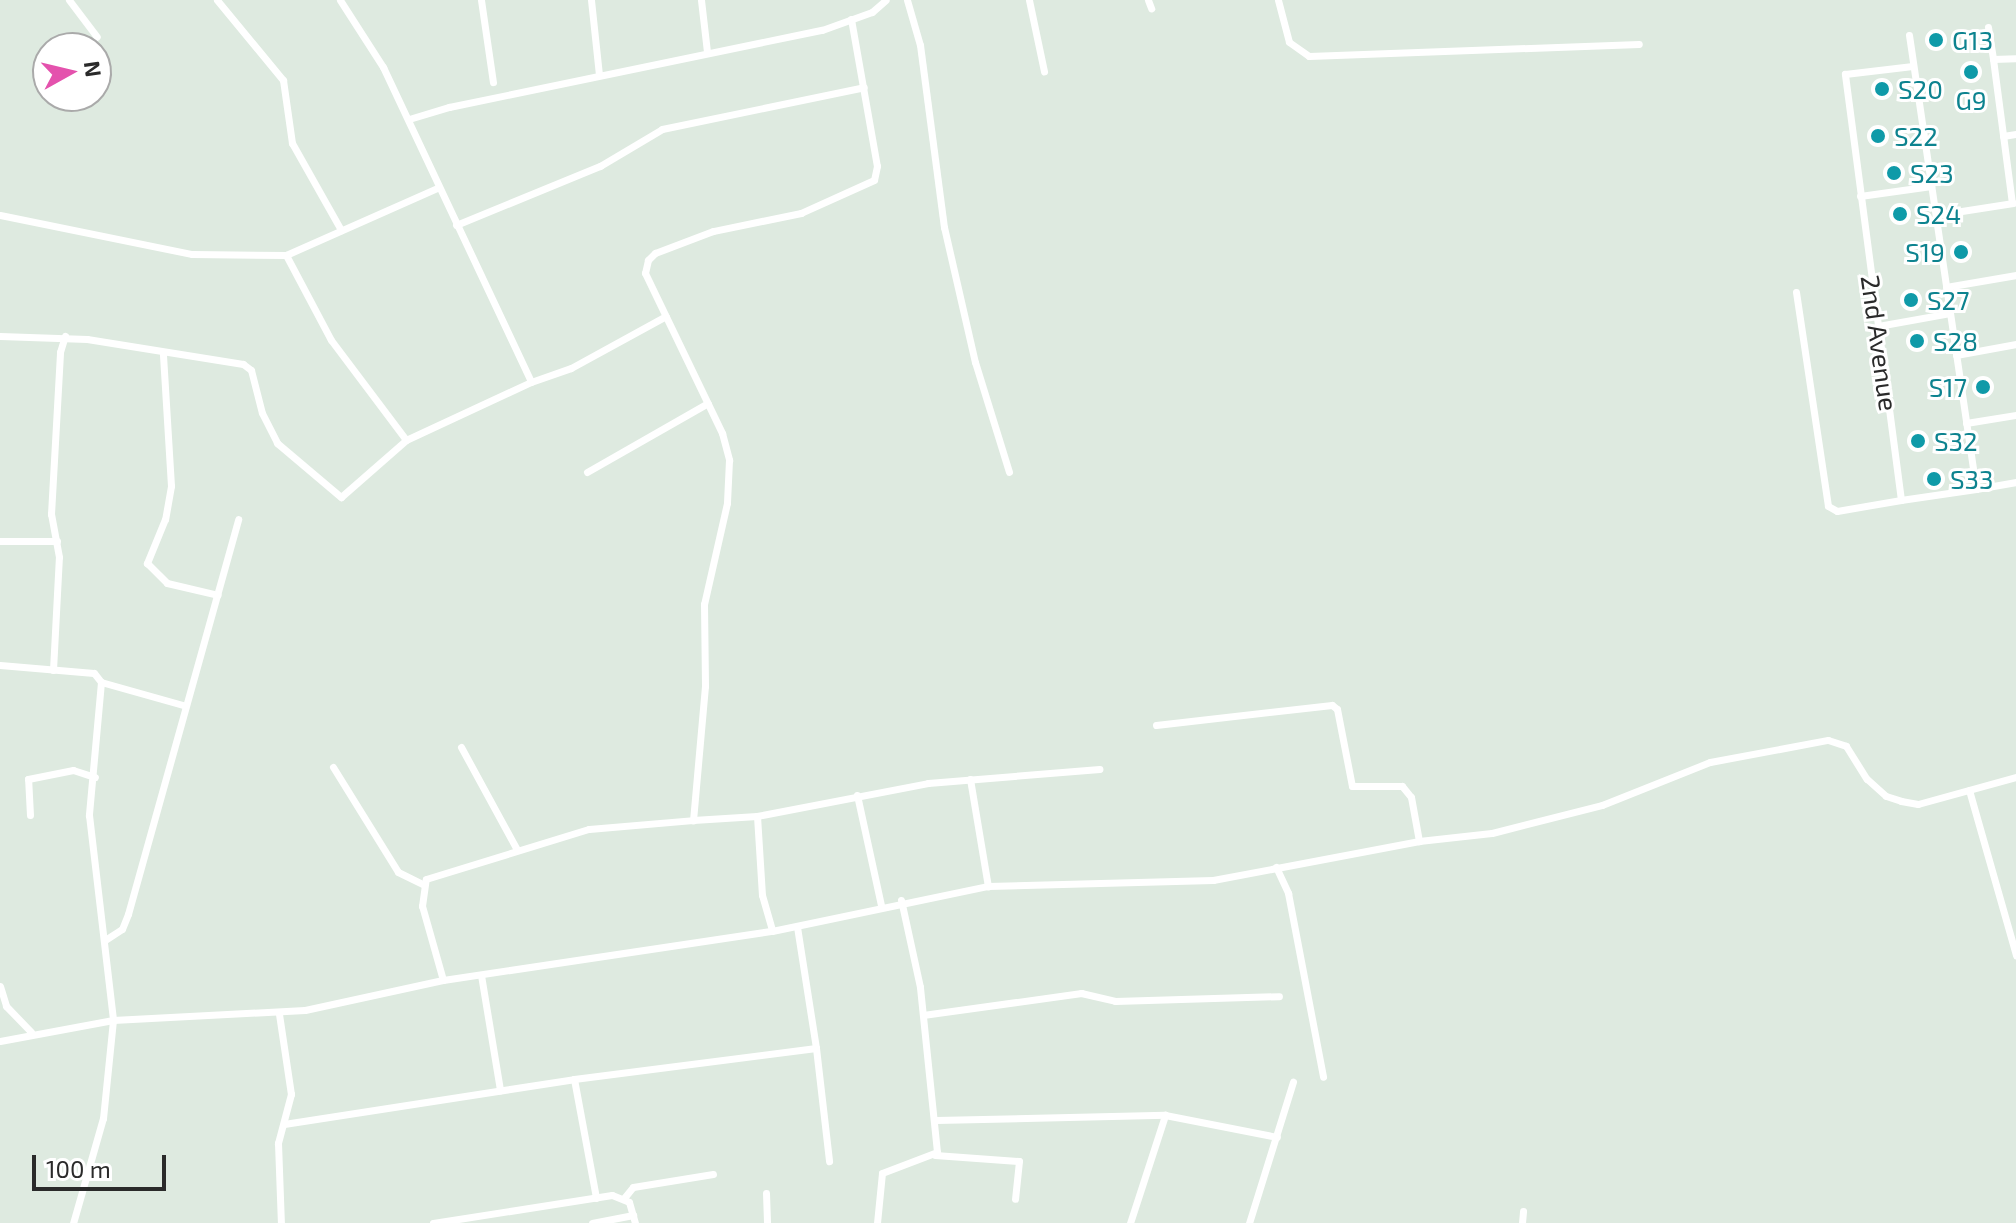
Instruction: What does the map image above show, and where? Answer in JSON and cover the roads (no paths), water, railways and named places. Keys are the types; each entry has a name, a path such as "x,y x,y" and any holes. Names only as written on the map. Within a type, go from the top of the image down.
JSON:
{"street":[{"path":"69,0 93,32"},
{"path":"217,0 283,80 292,143 341,230"},
{"path":"340,0 409,119 437,188 531,382"},
{"path":"481,0 493,82"},
{"path":"591,0 599,75"},
{"path":"701,0 707,52"},
{"path":"409,119 599,75 822,30 886,0"},
{"path":"907,0 920,45 944,227 975,362 1009,472"},
{"path":"1029,0 1044,71"},
{"path":"1278,0 1289,42 1309,56 1639,44"},
{"path":"693,820 705,686 704,604 730,478 722,433 645,273 655,253 713,231 801,213 874,180 877,166 851,19"},
{"path":"1936,215 2014,203 1988,27"},
{"path":"1909,35 1976,489"},
{"path":"1993,59 2016,58"},
{"name":"2nd Avenue","path":"1901,500 1845,74 1913,66"},
{"path":"456,225 600,166 662,129 864,87"},
{"path":"2003,136 2016,134"},
{"path":"1860,196 1931,186"},
{"path":"0,215 192,254 286,255 437,188"},
{"path":"286,255 331,340 406,440"},
{"path":"1946,287 2016,275"},
{"path":"1796,292 1828,506 1837,511 2016,482"},
{"path":"1878,326 1950,313"},
{"path":"0,336 65,336 163,355 250,367 277,443 341,497 406,440 531,382 571,368 666,316"},
{"path":"53,670 57,541 51,514 60,352 65,336"},
{"path":"1956,355 2016,344"},
{"path":"163,355 171,486 165,519 147,563 167,583 218,595"},
{"path":"587,472 708,403"},
{"path":"1966,423 2016,415"},
{"path":"105,940 122,929 128,914 183,705 238,519"},
{"path":"0,541 57,541"},
{"path":"0,665 94,673 101,682 183,705"},
{"path":"73,1223 103,1118 113,1020 89,815 95,777 101,682"},
{"path":"1156,725 1332,705 1337,709 1352,786 1402,786 1411,797 1419,841"},
{"path":"0,1041 31,1032 113,1020 279,1014 443,980 772,931 901,900 988,886 1182,882 1276,867 1531,823 1602,805 1710,762 1828,740 1852,751 1867,779 1886,796 1918,804 2016,777"},
{"path":"461,747 516,848"},
{"path":"333,767 398,872 423,884"},
{"path":"443,980 422,906 423,884 431,876 516,848 589,829 757,816 857,795 970,779 1099,769"},
{"path":"30,815 28,779 73,770 95,777"},
{"path":"970,779 988,886"},
{"path":"1969,790 2016,955"},
{"path":"857,795 881,905"},
{"path":"757,816 764,904 772,931"},
{"path":"1276,867 1287,888 1307,978 1323,1077"},
{"path":"901,900 923,1015 936,1120 935,1155"},
{"path":"797,926 829,1161"},
{"path":"481,975 500,1090"},
{"path":"0,986 6,1006 31,1032"},
{"path":"923,1015 1081,993 1115,1001 1279,996"},
{"path":"279,1014 291,1094 276,1177 281,1223"},
{"path":"284,1124 574,1079 816,1048"},
{"path":"574,1079 596,1198"},
{"path":"1249,1223 1293,1082"},
{"path":"936,1120 1165,1115 1277,1137"},
{"path":"1130,1223 1165,1115"},
{"path":"877,1223 882,1173 935,1155 1019,1161 1015,1199"},
{"path":"624,1198 633,1187 713,1174"},
{"path":"766,1193 767,1223"},
{"path":"433,1223 596,1198 624,1198"},
{"path":"592,1223 634,1219 624,1198"},
{"path":"1522,1223 1523,1211"}],"place":[{"name":"G13","path":"1936,40"},
{"name":"G9","path":"1971,72"},
{"name":"S20","path":"1882,89"},
{"name":"S22","path":"1878,136"},
{"name":"S23","path":"1894,173"},
{"name":"S24","path":"1900,214"},
{"name":"S19","path":"1961,252"},
{"name":"S27","path":"1911,300"},
{"name":"S28","path":"1917,341"},
{"name":"S17","path":"1983,387"},
{"name":"S32","path":"1918,441"},
{"name":"S33","path":"1934,479"}]}
